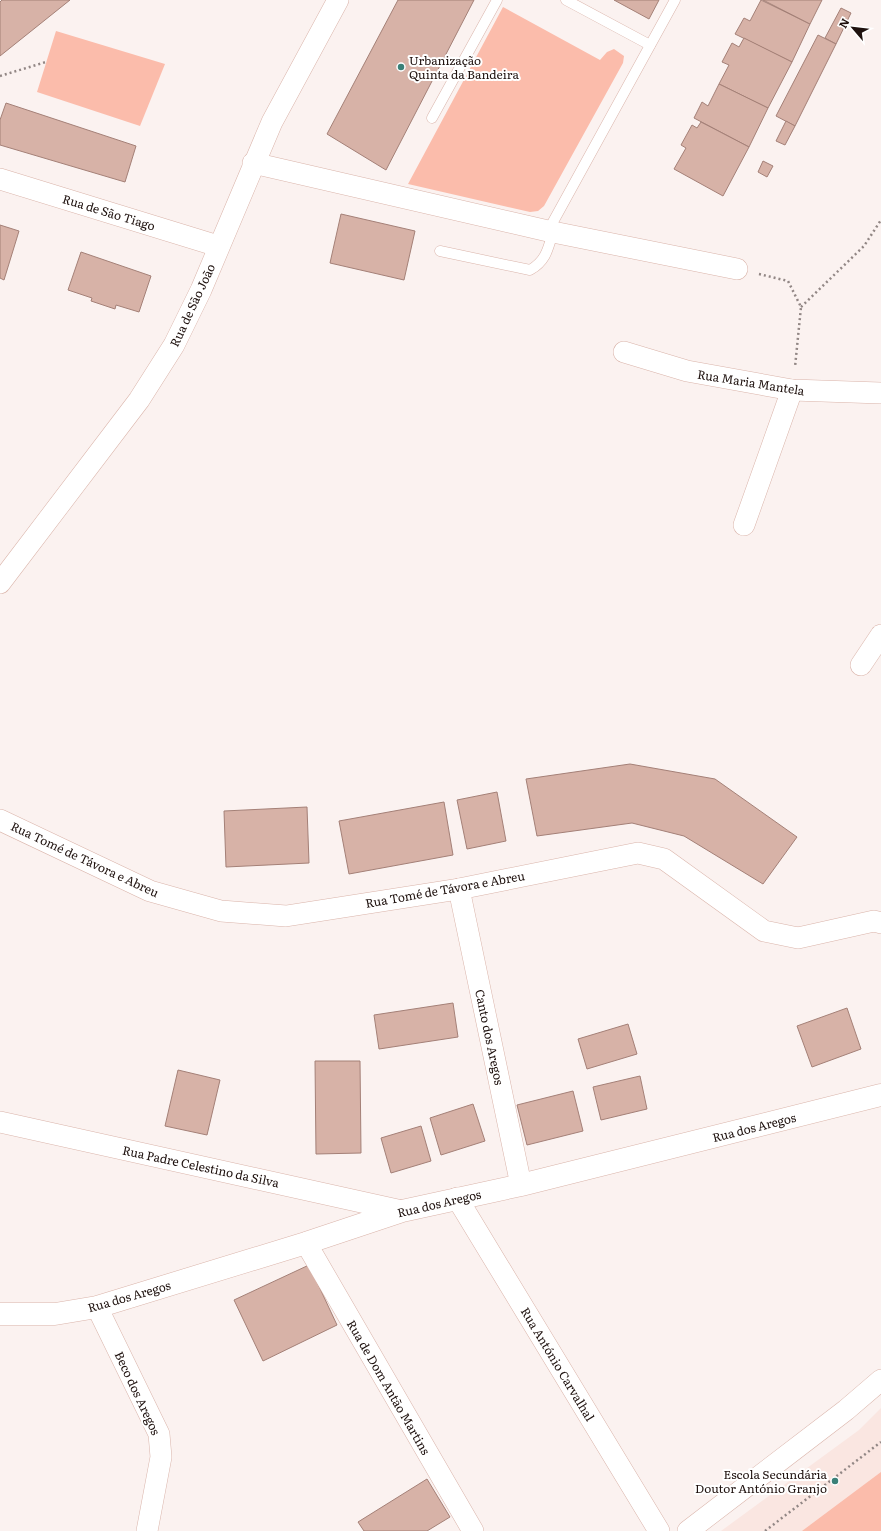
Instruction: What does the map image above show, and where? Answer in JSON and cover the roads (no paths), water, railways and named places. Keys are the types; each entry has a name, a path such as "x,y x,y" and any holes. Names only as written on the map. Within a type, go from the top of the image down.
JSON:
{"street":[{"name":"Rua de São João","path":"0,583 140,400 174,345 201,290 253,162 272,122 338,0"},
{"path":"253,162 550,232 737,269"},
{"name":"Rua de São Tiago","path":"0,178 218,246"},
{"name":"Rua Maria Mantela","path":"624,352 687,371 792,390 881,393"},
{"path":"744,525 792,390"},
{"path":"861,665 881,635"},
{"name":"Rua Tomé de Távora e Abreu","path":"0,820 150,891 221,911 286,916 459,889 638,853 664,859 764,930 798,938 874,921 881,923"},
{"name":"Canto dos Aregos","path":"459,889 520,1184"},
{"name":"Rua dos Aregos","path":"0,1314 55,1314 97,1307 306,1243 402,1211 520,1184 881,1095"},
{"name":"Rua Padre Celestino da Silva","path":"0,1122 402,1211"},
{"name":"Rua António Carvalhal","path":"457,1198 659,1531"},
{"name":"Rua de Dom Antão Martins","path":"306,1243 473,1531"},
{"name":"Beco dos Aregos","path":"97,1307 159,1434 161,1457 147,1531"},
{"path":"688,1531 846,1410 881,1380"}],"lane":[{"path":"432,118 497,0"},
{"path":"566,0 650,45"},
{"path":"440,251 530,270 540,264 546,254 550,232 675,0"}],"place":[{"name":"Urbanização Quinta da Bandeira","path":"401,67"},
{"name":"Escola Secundária Doutor António Granjo","path":"835,1481"}]}
